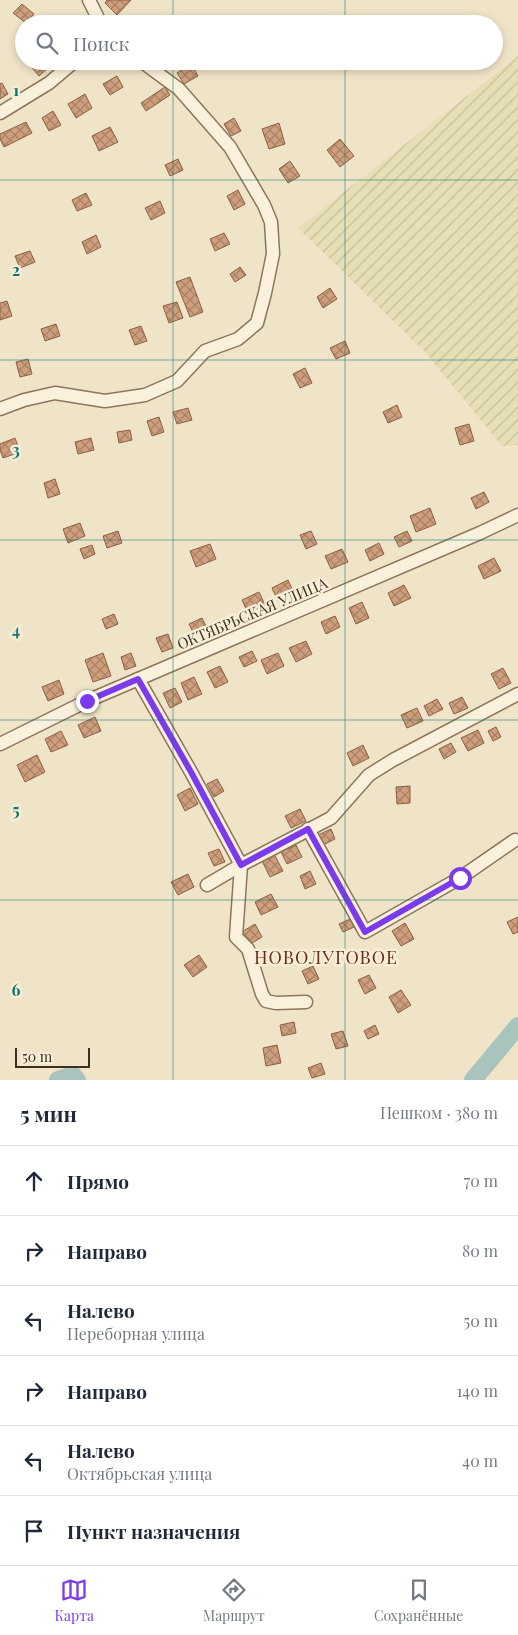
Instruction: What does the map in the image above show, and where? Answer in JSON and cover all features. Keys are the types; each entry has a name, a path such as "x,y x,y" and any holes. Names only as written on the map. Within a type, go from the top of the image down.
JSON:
{"street":[{"path":"90,0 97,15"},
{"path":"0,113 49,83 64,70"},
{"path":"0,409 24,400 54,393 105,401 145,395 177,381 205,351 238,339 257,323 273,254 271,222 264,205 230,147 179,89 153,70"},
{"name":"ОКТЯБРЬСКАЯ УЛИЦА","path":"0,744 87,701 518,515"},
{"path":"138,679 241,865 236,937 248,948 262,994 266,1001 276,1003 306,1002"},
{"path":"207,885 330,818 369,775 393,760 518,694"},
{"path":"308,829 365,932 460,878 515,840"}],"shaded area":[{"path":"518,56 518,445 502,446 425,352 298,228 500,70 503,70 503,68"}],"building":[{"path":"107,0 131,0 117,15 105,3"},
{"path":"22,4 34,14 16,15 13,13"},
{"path":"34,70 46,70 39,76"},
{"path":"182,70 194,70 198,76 184,84 177,73"},
{"path":"117,76 123,87 110,95 103,84"},
{"path":"2,83 8,94 0,99 0,84"},
{"path":"165,87 170,95 146,111 141,103"},
{"path":"85,94 92,108 76,118 68,104"},
{"path":"53,111 61,125 49,131 42,118"},
{"path":"234,118 241,131 231,136 224,124"},
{"path":"26,122 32,133 4,147 0,134"},
{"path":"279,123 285,144 269,149 262,129"},
{"path":"110,127 118,142 99,151 92,136"},
{"path":"340,139 354,156 340,167 327,150"},
{"path":"178,159 183,170 170,176 165,165"},
{"path":"290,161 300,176 288,183 279,169"},
{"path":"238,190 245,204 234,210 227,196"},
{"path":"86,193 92,205 77,211 72,200"},
{"path":"160,201 165,213 151,220 145,208"},
{"path":"224,233 230,244 215,251 210,239"},
{"path":"96,235 101,247 87,254 82,242"},
{"path":"30,251 35,262 20,268 15,256"},
{"path":"240,267 246,275 235,282 230,274"},
{"path":"190,277 203,312 190,317 176,282"},
{"path":"330,288 337,299 323,308 317,297"},
{"path":"7,301 12,316 0,320 0,303"},
{"path":"177,302 183,318 169,323 163,306"},
{"path":"56,324 60,336 45,341 41,329"},
{"path":"141,326 147,341 135,345 129,330"},
{"path":"345,341 350,353 336,359 330,348"},
{"path":"28,359 32,374 20,377 16,362"},
{"path":"305,368 312,383 300,388 293,374"},
{"path":"397,405 402,417 388,423 383,412"},
{"path":"188,408 192,420 177,424 173,412"},
{"path":"159,417 164,432 152,436 147,421"},
{"path":"469,424 474,441 460,445 455,428"},
{"path":"130,430 132,440 119,443 117,432"},
{"path":"15,438 20,452 3,458 0,444"},
{"path":"91,438 94,450 78,454 75,442"},
{"path":"55,479 60,494 48,498 44,483"},
{"path":"484,492 489,502 476,509 471,498"},
{"path":"430,508 436,524 416,532 410,516"},
{"path":"80,523 85,536 68,543 63,529"},
{"path":"118,531 122,543 107,548 103,536"},
{"path":"311,531 317,544 306,549 300,535"},
{"path":"407,531 412,541 399,547 394,537"},
{"path":"379,543 384,554 370,561 365,550"},
{"path":"210,544 216,559 196,567 190,551"},
{"path":"92,545 95,554 84,559 80,549"},
{"path":"342,549 348,562 331,569 325,556"},
{"path":"494,558 501,571 484,579 478,566"},
{"path":"288,580 294,593 278,601 272,588"},
{"path":"404,585 411,598 394,606 388,593"},
{"path":"259,592 265,605 248,613 242,600"},
{"path":"362,602 369,618 356,624 349,608"},
{"path":"114,614 118,624 106,629 102,619"},
{"path":"335,616 340,627 326,634 321,622"},
{"path":"202,618 207,628 194,634 189,624"},
{"path":"168,634 173,648 162,652 156,638"},
{"path":"306,641 312,654 296,662 289,648"},
{"path":"252,651 257,661 244,667 239,657"},
{"path":"103,653 111,676 93,682 85,660"},
{"path":"131,653 136,666 125,670 121,657"},
{"path":"278,653 284,666 267,674 261,660"},
{"path":"220,666 228,682 215,688 207,672"},
{"path":"503,668 511,683 499,689 491,674"},
{"path":"194,677 202,694 188,700 181,683"},
{"path":"59,680 64,694 48,701 42,687"},
{"path":"175,688 182,702 170,708 163,693"},
{"path":"462,697 468,708 454,714 449,703"},
{"path":"437,699 443,709 429,716 424,706"},
{"path":"417,708 423,721 407,728 401,715"},
{"path":"95,717 101,731 84,738 78,725"},
{"path":"496,727 501,737 493,741 488,731"},
{"path":"478,730 484,743 468,751 461,738"},
{"path":"61,731 68,745 51,752 45,739"},
{"path":"451,743 456,752 444,759 439,749"},
{"path":"363,745 369,758 353,766 347,753"},
{"path":"37,755 45,772 25,782 17,765"},
{"path":"217,779 224,791 214,797 207,784"},
{"path":"410,786 410,803 397,804 396,787"},
{"path":"190,788 198,804 185,811 177,795"},
{"path":"300,809 306,821 291,828 285,816"},
{"path":"331,829 335,839 323,845 318,835"},
{"path":"296,845 302,857 287,864 281,852"},
{"path":"219,849 225,862 214,866 208,853"},
{"path":"274,854 283,871 270,877 262,861"},
{"path":"310,871 316,884 305,889 300,876"},
{"path":"188,874 194,887 178,895 171,882"},
{"path":"271,894 278,907 261,915 255,902"},
{"path":"518,917 518,932 513,934 507,922"},
{"path":"350,919 354,927 343,932 339,924"},
{"path":"405,923 414,939 401,946 392,931"},
{"path":"255,924 262,937 247,946 240,933"},
{"path":"199,955 207,967 193,977 184,965"},
{"path":"313,966 319,979 308,984 302,971"},
{"path":"369,975 376,988 365,994 358,980"},
{"path":"401,990 411,1005 398,1013 389,997"},
{"path":"294,1022 296,1033 282,1036 280,1025"},
{"path":"375,1025 379,1034 368,1039 364,1031"},
{"path":"343,1031 348,1046 336,1049 331,1034"},
{"path":"277,1045 281,1063 266,1066 263,1048"},
{"path":"321,1063 325,1074 312,1078 308,1068"}],"waterway":[{"path":"473,1080 518,1026"},
{"path":"58,1080 73,1075 77,1080"}],"district":[{"name":"НОВОЛУГОВОЕ","path":"326,957"}],"route":[{"path":"87,701 138,679 241,865 308,829 365,932 460,878"}]}
